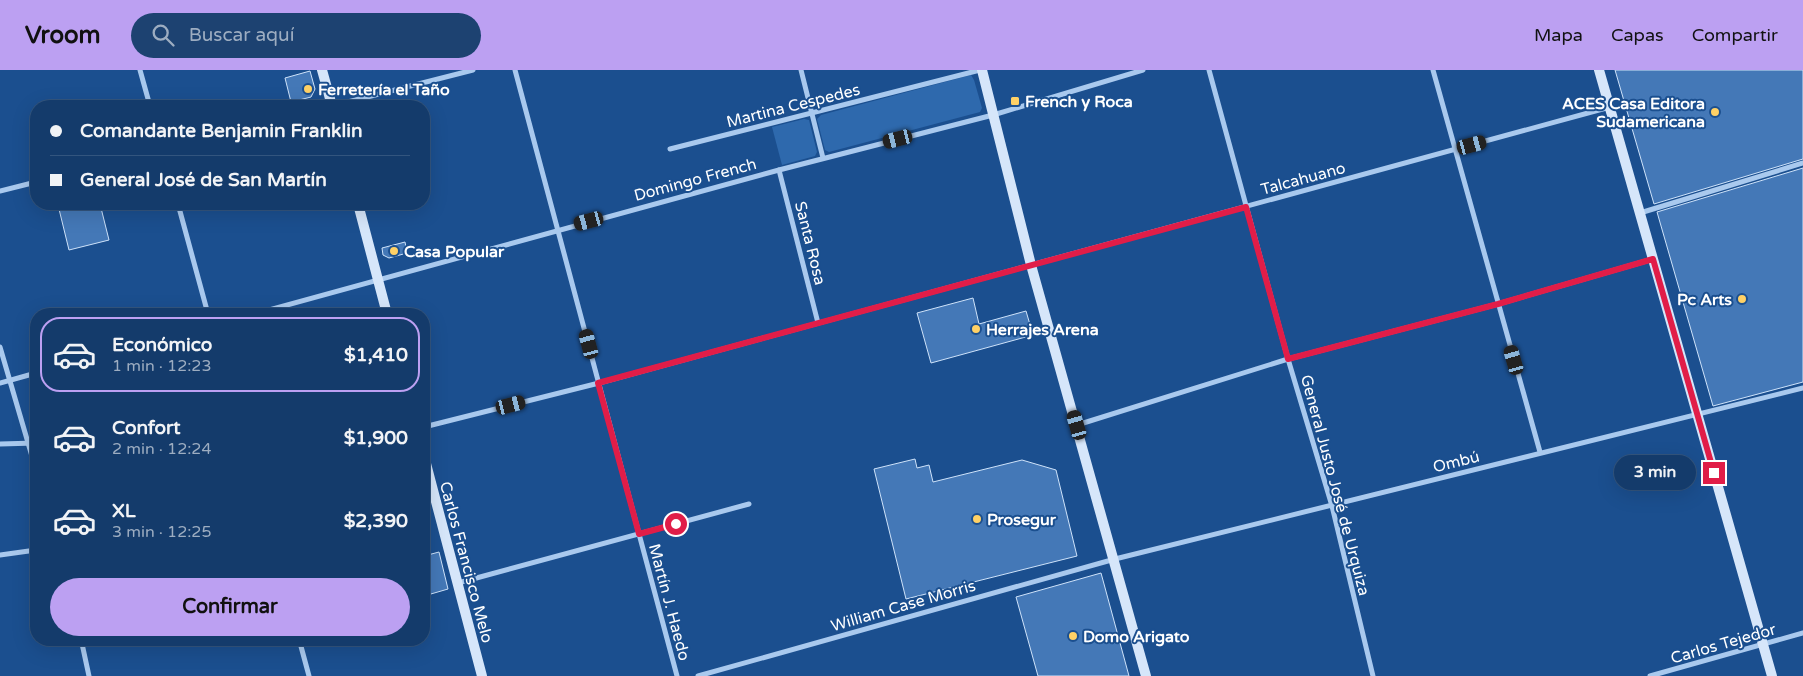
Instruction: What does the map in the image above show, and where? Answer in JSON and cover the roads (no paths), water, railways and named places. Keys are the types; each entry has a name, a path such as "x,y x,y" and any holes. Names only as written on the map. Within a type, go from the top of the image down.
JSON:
{"street":[{"path":"140,70 148,100"},
{"path":"322,70 330,100"},
{"path":"356,100 473,70"},
{"name":"Martín J. Haedo","path":"515,70 677,676"},
{"path":"802,70 823,158"},
{"path":"981,70 1031,265 1115,559 1146,676"},
{"name":"Martina Cespedes","path":"670,149 981,70"},
{"name":"Domingo French","path":"275,308 378,278 823,158 993,115 1143,70"},
{"name":"General Justo José de Urquiza","path":"1209,70 1288,359 1332,506 1374,676"},
{"path":"1432,70 1540,452"},
{"path":"1599,70 1772,676"},
{"name":"Talcahuano","path":"430,425 598,383 1610,108"},
{"path":"1640,213 1803,163"},
{"name":"Santa Rosa","path":"779,170 818,323"},
{"path":"0,191 30,184"},
{"path":"180,210 206,308"},
{"path":"360,210 386,308"},
{"path":"1077,425 1288,359 1498,304 1653,259"},
{"path":"0,347 30,450"},
{"path":"0,383 30,375"},
{"name":"Ombú","path":"1115,559 1332,506 1540,452 1698,416 1803,388"},
{"path":"0,444 28,443"},
{"name":"Carlos Francisco Melo","path":"430,478 482,676"},
{"path":"458,583 749,504"},
{"path":"0,555 30,551"},
{"name":"William Case Morris","path":"698,676 1115,559"},
{"name":"Carlos Tejedor","path":"1650,676 1803,633"},
{"path":"83,646 89,676"},
{"path":"301,646 309,676"}],"place":[{"name":"Ferretería el Taño","path":"308,89"},
{"name":"French y Roca","path":"1015,101"},
{"name":"ACES Casa Editora Sudamericana","path":"1715,112"},
{"name":"Casa Popular","path":"394,251"},
{"name":"Pc Arts","path":"1742,299"},
{"name":"Herrajes Arena","path":"976,329"},
{"name":"Prosegur","path":"977,519"},
{"name":"Domo Arigato","path":"1073,636"}]}
